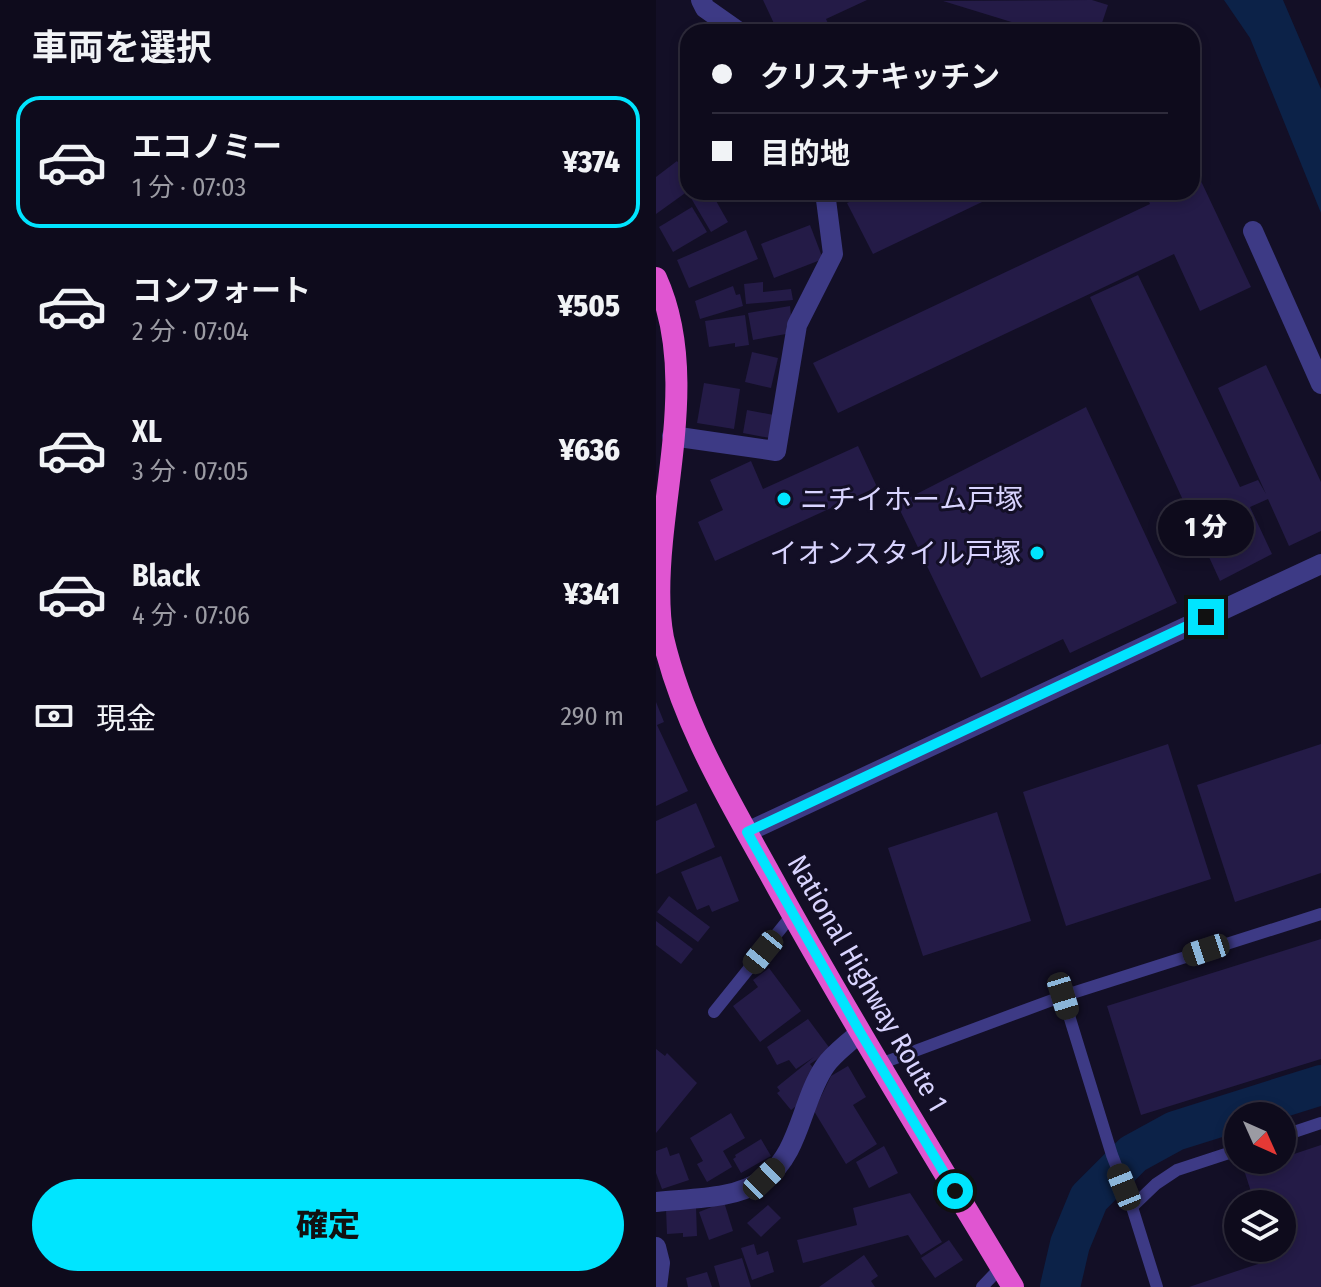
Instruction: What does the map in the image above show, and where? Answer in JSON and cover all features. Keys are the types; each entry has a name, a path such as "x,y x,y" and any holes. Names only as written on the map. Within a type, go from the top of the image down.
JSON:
{"highway":[{"name":"National Highway Route 1","path":"656,278 675,334 677,380 659,573 662,634 677,689 700,744 792,915 1013,1287"}],"street":[{"path":"701,0 705,8 728,24"},
{"path":"672,436 776,451 797,325 833,254 826,200"},
{"path":"1253,231 1321,384"},
{"path":"747,832 1321,564"},
{"path":"656,1202 725,1194 764,1179 789,1149 800,1117 825,1065 860,1032"},
{"path":"656,1247 660,1263 657,1287"}],"lane":[{"path":"880,1064 1063,996 1321,914"},
{"path":"714,1012 792,915"},
{"path":"1063,996 1157,1287"},
{"path":"1296,1131 1321,1123"},
{"path":"1132,1207 1156,1184 1177,1170 1224,1155"},
{"path":"982,1287 1001,1267"}],"water":[{"path":"1224,0 1283,0 1321,89 1321,213 1250,38"}],"building":[{"path":"763,0 867,0 826,19 828,24 774,24"},
{"path":"1092,0 1108,5 1102,24 1018,24 943,1"},
{"path":"677,161 680,165 680,197 656,214 656,177"},
{"path":"1200,179 1251,287 1200,311 1174,254 838,413 813,363 1150,204 1148,200 1200,200"},
{"path":"692,200 716,200 728,222 711,232"},
{"path":"853,200 986,200 873,254 847,203"},
{"path":"692,207 707,232 673,252 659,227"},
{"path":"810,225 823,259 774,278 761,244"},
{"path":"746,230 758,259 689,288 677,260"},
{"path":"1138,275 1240,487 1258,480 1266,494 1218,388 1266,365 1321,482 1321,531 1289,546 1268,499 1250,507 1272,554 1220,581 1090,297"},
{"path":"763,282 763,292 791,289 793,300 746,304 744,284"},
{"path":"733,286 736,295 740,294 743,306 700,319 695,301"},
{"path":"790,306 791,316 786,334 753,340 748,313"},
{"path":"745,315 749,345 735,347 735,343 709,347 705,321"},
{"path":"752,352 778,358 771,388 745,382"},
{"path":"704,383 740,389 734,429 697,423"},
{"name":"イオンスタイル戸塚","path":"1086,407 1177,603 1070,653 1063,639 981,678 897,504"},
{"path":"747,410 774,415 770,438 743,433"},
{"name":"ニチイホーム戸塚","path":"858,446 877,487 715,561 698,522 723,510 710,480 751,461 763,489"},
{"path":"656,702 664,722 657,725 688,791 656,806"},
{"path":"1168,744 1211,879 1066,926 1023,792"},
{"path":"1321,744 1321,873 1235,902 1197,785"},
{"path":"696,803 715,847 656,874 656,821"},
{"path":"997,812 1031,921 923,956 888,848"},
{"path":"721,856 739,901 712,912 709,905 697,910 681,872"},
{"path":"669,896 710,927 698,942 657,912"},
{"path":"656,921 693,949 681,964 656,945"},
{"path":"1321,939 1321,1059 1141,1115 1107,1006"},
{"path":"769,968 801,1011 760,1042 733,1006 758,987 753,980"},
{"path":"808,1019 831,1050 810,1064 816,1071 803,1101 791,1110 777,1093 780,1091 777,1087 814,1057 796,1069 789,1060 777,1065 767,1047"},
{"path":"656,1049 665,1056 667,1053 697,1083 656,1133"},
{"path":"848,1066 866,1097 853,1105 877,1144 846,1164 814,1111 831,1076"},
{"path":"731,1113 745,1138 723,1151 732,1167 707,1182 697,1164 703,1161 690,1138"},
{"path":"761,1139 771,1156 741,1173 733,1159 735,1155"},
{"path":"1321,1145 1321,1287 1189,1287 1264,1262 1296,1262 1296,1190 1250,1190 1245,1174 1296,1174 1296,1153"},
{"path":"884,1146 898,1173 869,1188 856,1162"},
{"path":"667,1147 670,1156 679,1153 689,1180 662,1189 656,1173 656,1151"},
{"path":"910,1193 942,1242 921,1255 908,1235 803,1263 797,1240 857,1225 853,1208"},
{"path":"724,1202 733,1231 709,1240 699,1212"},
{"path":"768,1205 781,1218 761,1237 747,1223"},
{"path":"696,1207 697,1236 667,1234 666,1209"},
{"path":"949,1240 963,1260 935,1278 921,1258"},
{"path":"754,1244 757,1255 768,1251 774,1272 752,1280 741,1248"},
{"path":"864,1255 878,1276 871,1281 875,1287 819,1287"},
{"path":"742,1258 751,1287 720,1287 714,1266"},
{"path":"707,1272 712,1287 688,1287 686,1278"}],"waterway":[{"path":"1060,1287 1070,1244 1089,1198 1133,1154 1175,1131 1321,1085"}],"place":[{"name":"ニチイホーム戸塚","path":"784,499"},
{"name":"イオンスタイル戸塚","path":"1037,553"}],"route":[{"path":"955,1191 792,915 747,832 1206,617"}]}
